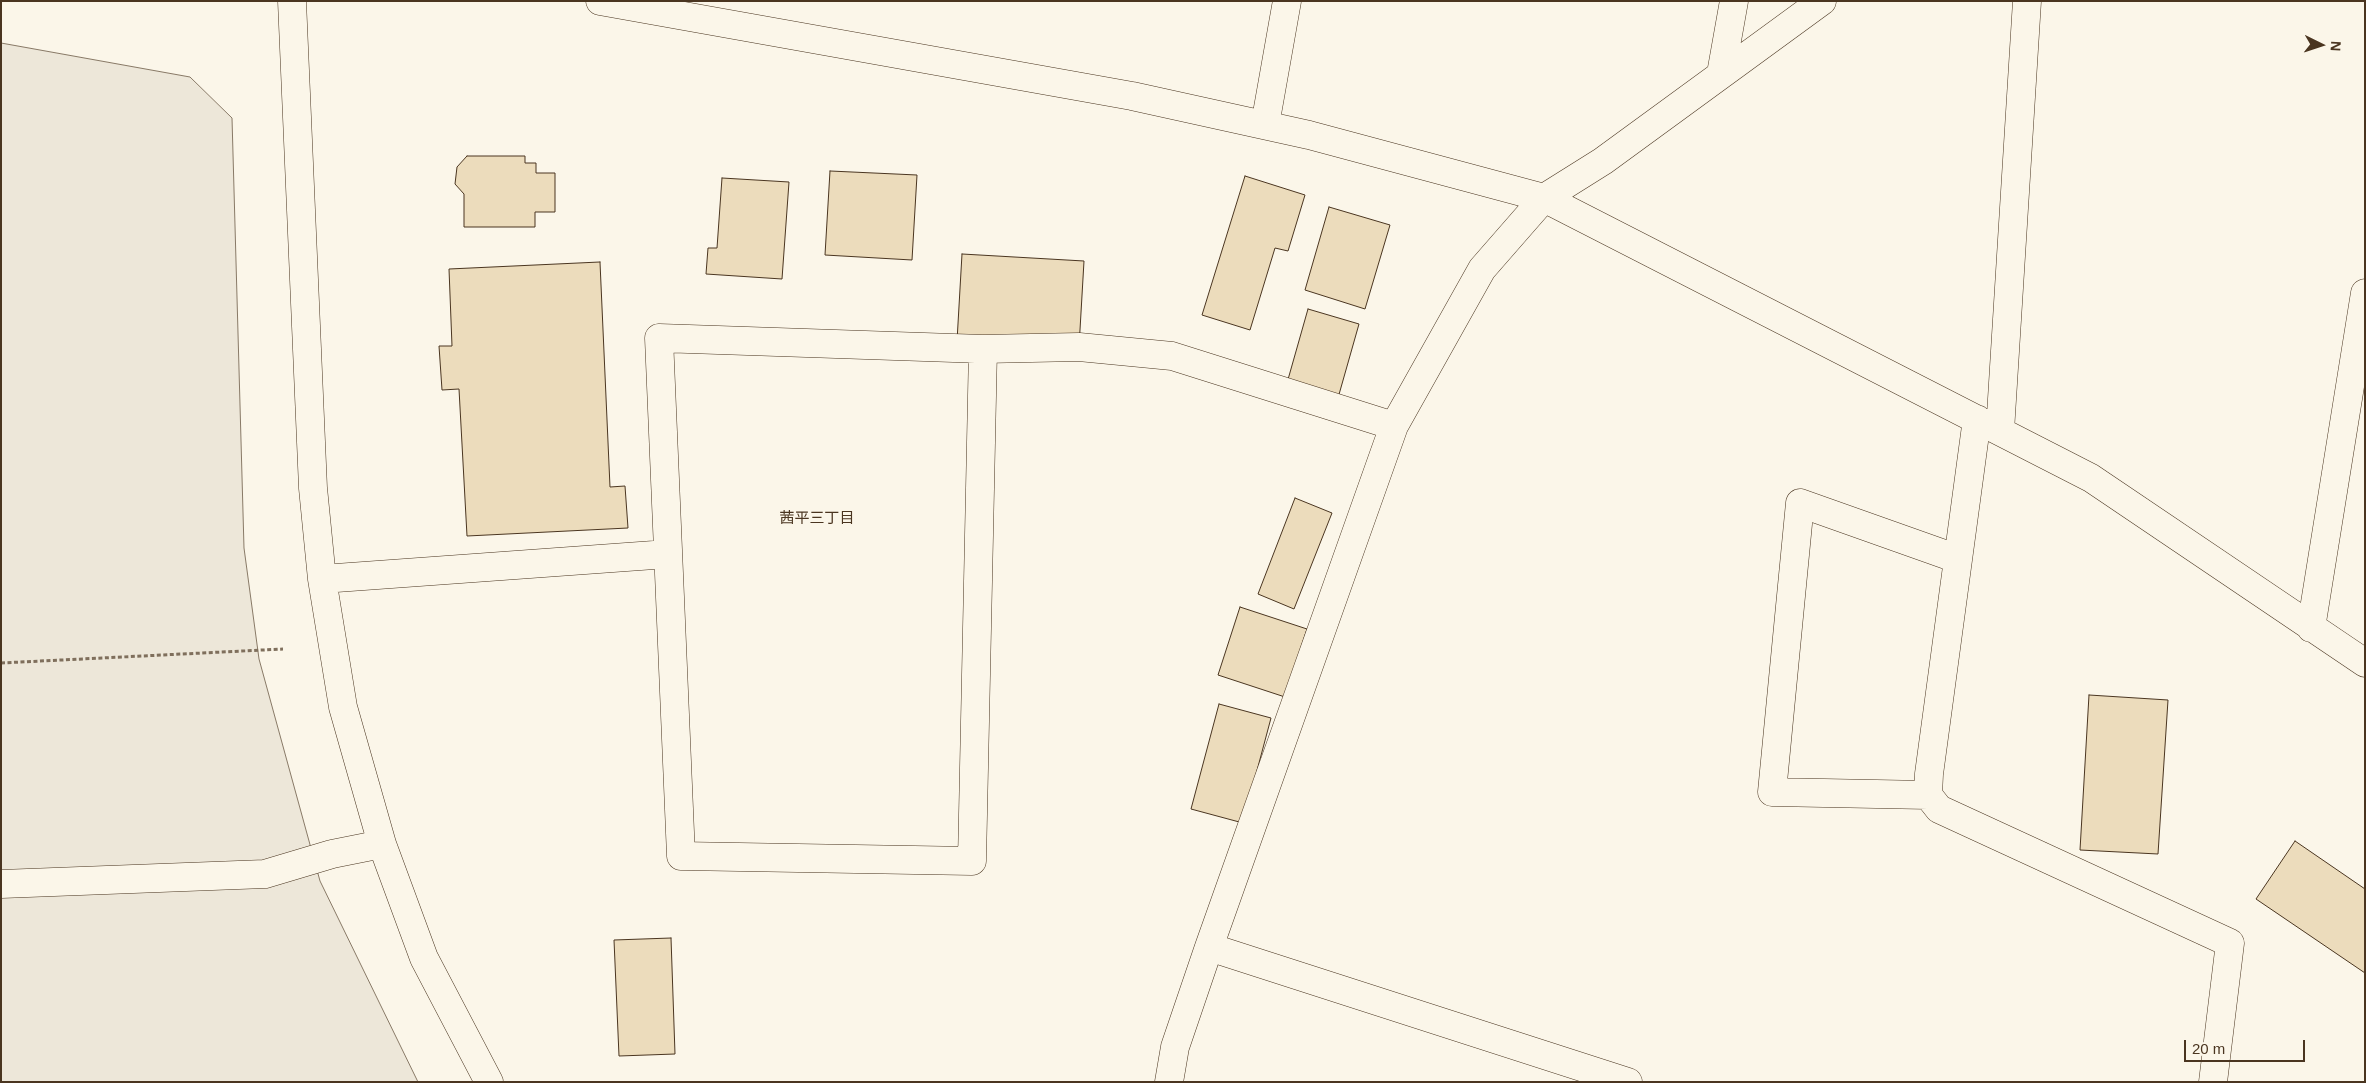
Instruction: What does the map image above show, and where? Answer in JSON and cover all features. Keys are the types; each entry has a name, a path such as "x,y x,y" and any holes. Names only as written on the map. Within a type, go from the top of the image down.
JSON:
{"street":[{"path":"292,1 313,488 322,579 343,707 382,844 424,958 489,1082"},
{"path":"600,1 635,4 1132,96 1266,125 1544,198 2091,478 2365,663"},
{"path":"1266,125 1287,1"},
{"path":"1721,74 1734,1"},
{"path":"1169,1082 1175,1048 1209,947 1394,426 1482,269 1544,198 1602,161 1822,1"},
{"path":"2027,1 1988,425 1958,559 1929,774 1928,795 1939,809 2230,943 2213,1082"},
{"path":"2311,628 2365,292"},
{"path":"983,349 972,861 681,856 659,338 983,349 1079,348 1172,356 1394,426"},
{"path":"1928,795 1772,792 1800,504 1958,559"},
{"path":"322,579 668,554"},
{"path":"1,884 265,874 332,854 382,844"},
{"path":"1209,947 1628,1082"}],"path":[{"path":"1,663 283,648"}],"shaded area":[{"path":"1,43 190,77 232,118 244,548 259,659 320,881 418,1082 1,1082"}],"building":[{"path":"467,156 525,156 525,163 536,163 536,173 555,173 555,212 535,212 535,227 464,227 464,194 455,184 457,167"},
{"path":"830,171 917,175 912,260 825,255"},
{"path":"1245,176 1305,195 1288,251 1275,248 1250,330 1202,315"},
{"path":"722,178 789,182 782,279 706,274 708,248 717,248"},
{"path":"1329,207 1390,225 1365,309 1305,290"},
{"path":"962,254 1084,261 1079,347 957,341"},
{"path":"600,262 610,487 625,486 628,528 467,536 459,389 442,390 439,346 452,346 449,269"},
{"path":"1308,309 1359,324 1338,398 1287,383"},
{"path":"1295,498 1332,513 1294,609 1258,594"},
{"path":"1240,607 1307,629 1285,697 1218,675"},
{"path":"2089,695 2168,700 2158,854 2080,850"},
{"path":"1219,704 1271,718 1243,823 1191,809"},
{"path":"2295,841 2365,889 2365,973 2256,899"},
{"path":"671,938 675,1054 619,1056 614,940"}],"district":[{"name":"茜平三丁目","path":"817,519"}]}
